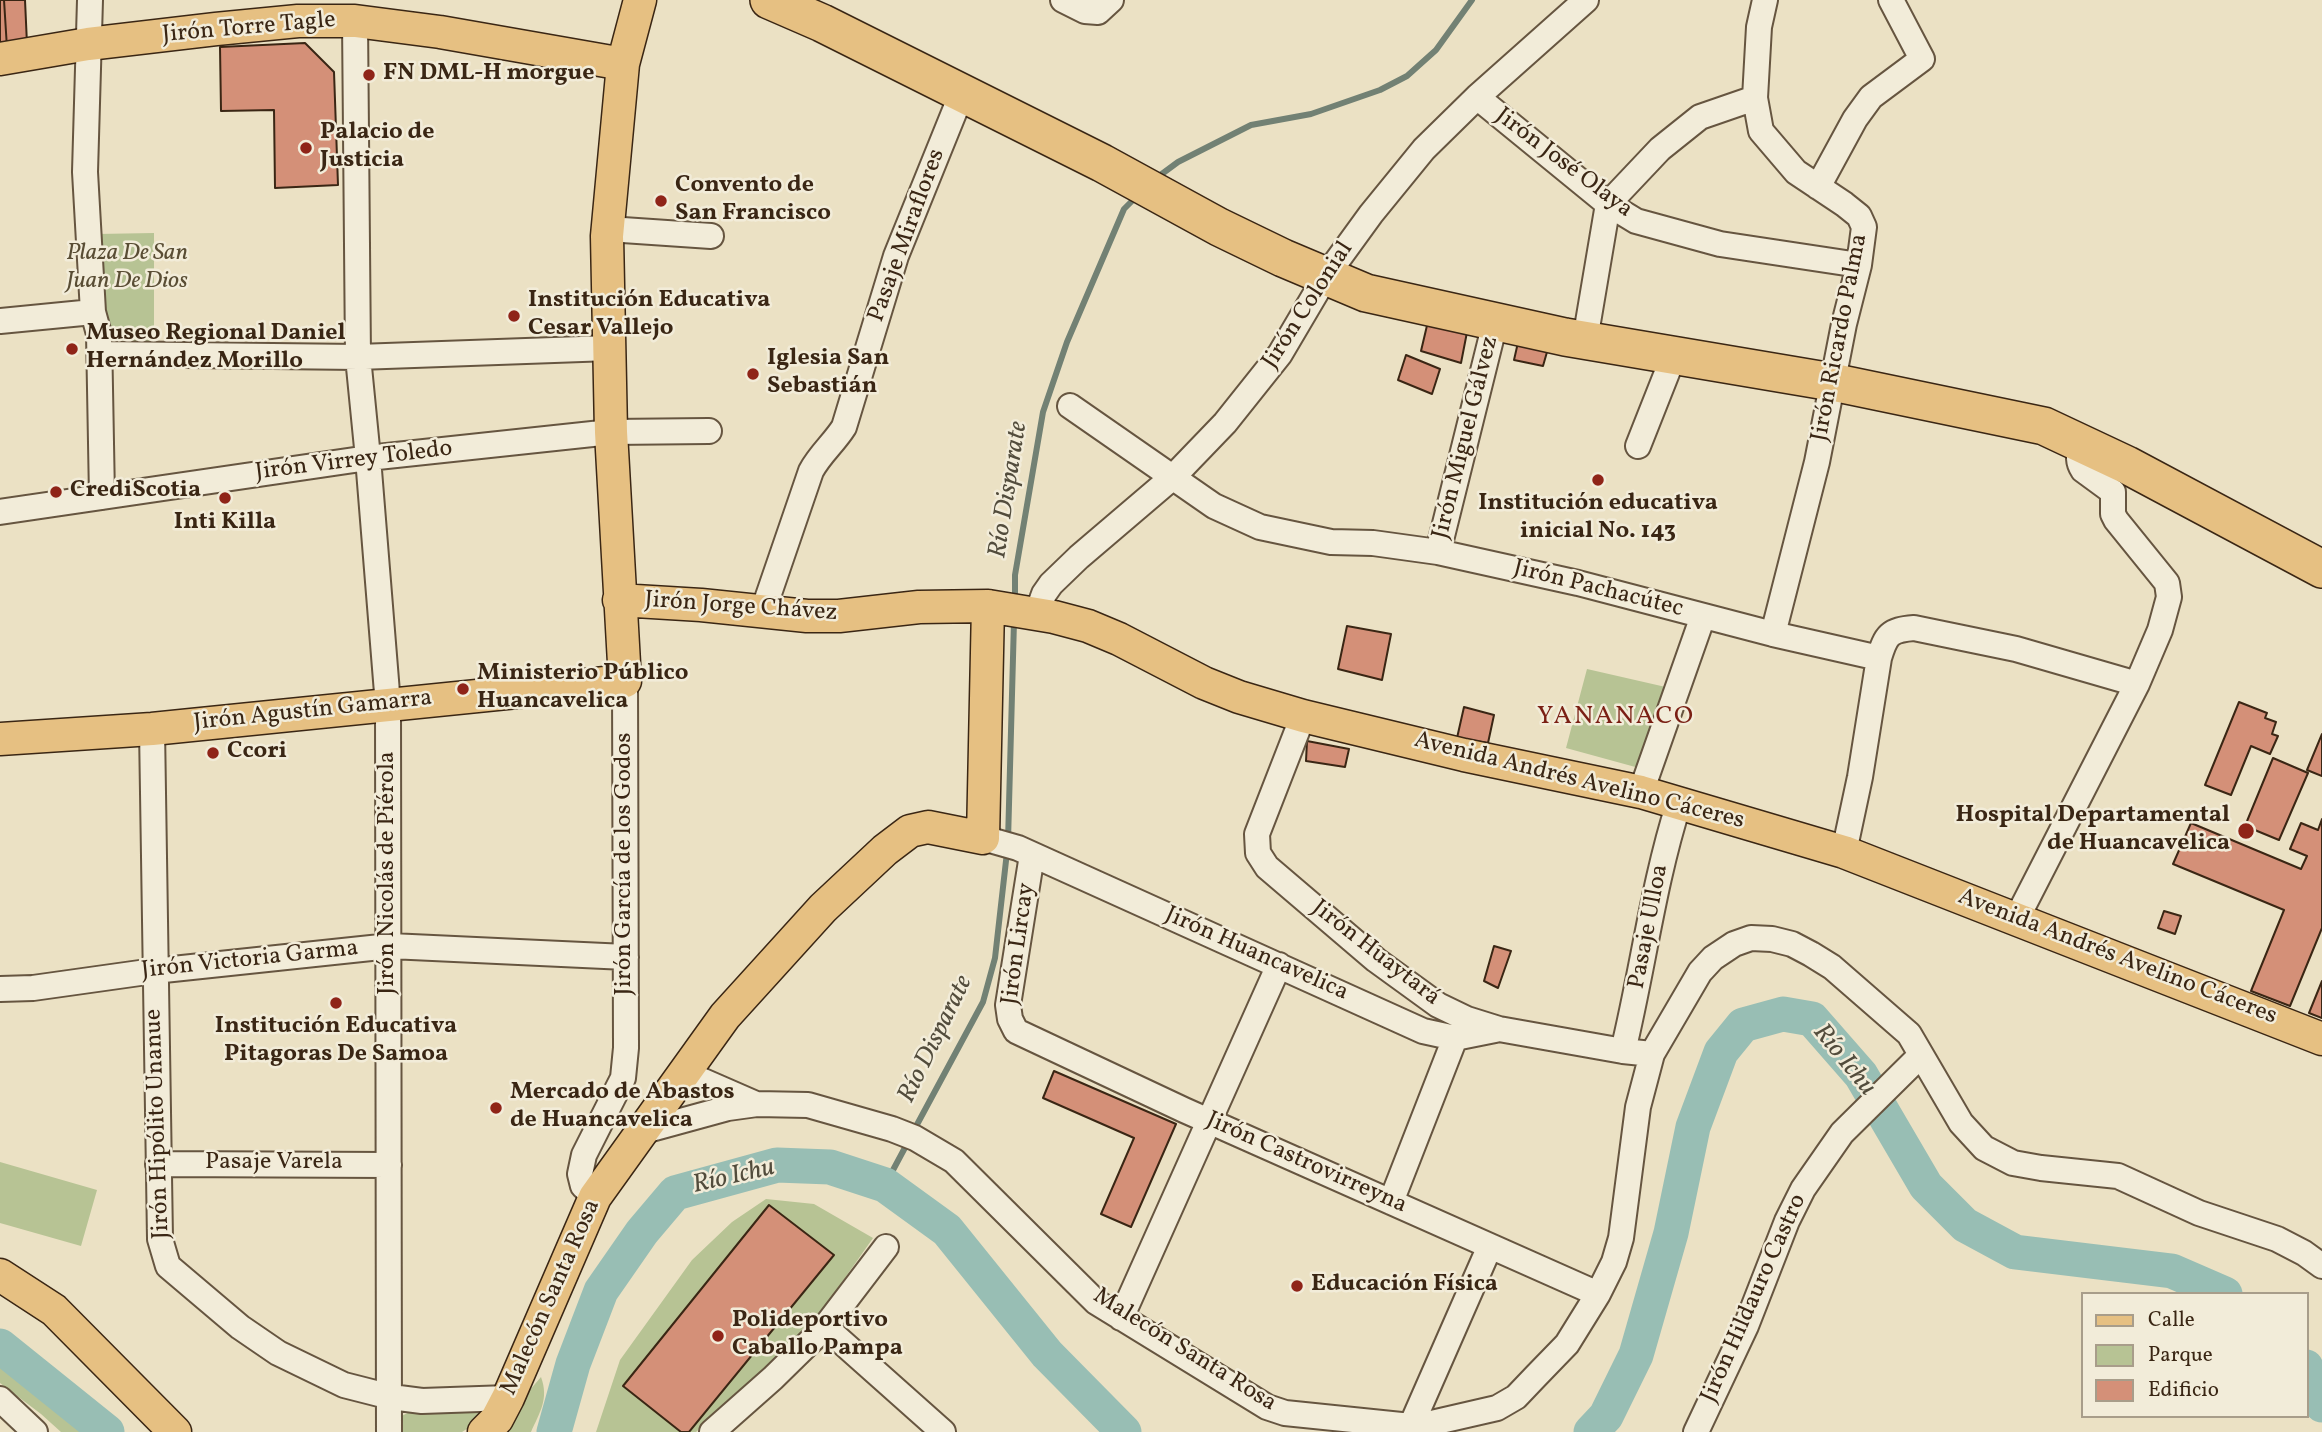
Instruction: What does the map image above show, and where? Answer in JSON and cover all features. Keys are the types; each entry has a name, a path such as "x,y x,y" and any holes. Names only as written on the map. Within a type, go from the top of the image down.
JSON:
{"highway":[{"path":"769,0 822,23 962,93 1283,258 1366,293 1495,323 1832,382 2044,426 2127,465 2322,569"}],"main road":[{"name":"Jirón García de los Godos","path":"625,681 611,432 608,229 623,64 640,0"},
{"name":"Jirón Torre Tagle","path":"0,59 88,44 298,21 355,21 440,32 623,64"},
{"name":"Jirón Jorge Chávez","path":"620,600 839,616 919,607 1014,609"},
{"name":"Avenida Andrés Avelino Cáceres","path":"1014,609 1088,626 1119,639 1203,683 1303,716 1464,755 1641,792 1844,852 2322,1039"},
{"path":"1008,846 1014,609"},
{"name":"Jirón Agustín Gamarra","path":"0,739 152,729 625,681"},
{"name":"Malecón Santa Rosa","path":"484,1432 497,1419 508,1398 595,1197 645,1131 725,1016 760,976 823,908 885,850 910,831 928,827 1008,846"},
{"path":"0,1275 54,1310 175,1432"}],"street":[{"path":"90,0 85,172 93,312 99,334 102,497"},
{"path":"1063,0 1085,11 1104,6"},
{"name":"Jirón Colonial","path":"1014,609 1044,594 1079,557 1174,476 1225,423 1280,354 1326,276 1371,214 1424,149 1477,97 1586,0"},
{"name":"Jirón Ricardo Palma","path":"1765,0 1759,27 1755,98 1761,131 1796,172 1858,216 1864,226 1859,265 1817,462 1773,634"},
{"path":"1818,187 1855,120 1871,97 1922,59 1891,0"},
{"name":"Jirón Nicolás de Piérola","path":"355,21 358,357 388,705 389,1432"},
{"name":"Pasaje Miraflores","path":"763,611 811,471 817,458 836,440 844,427 896,256 962,93"},
{"name":"Jirón José Olaya","path":"1477,97 1608,204 1636,220 1720,244 1859,265"},
{"path":"1585,340 1608,204 1660,149 1700,117 1755,98"},
{"path":"608,229 711,236"},
{"path":"0,321 93,312"},
{"name":"Jirón Miguel Gálvez","path":"1438,552 1495,323"},
{"path":"100,354 358,357 610,348"},
{"path":"1638,446 1674,355"},
{"name":"Jirón Pachacútec","path":"1070,405 1214,506 1260,527 1331,542 1373,543 1438,552 1578,583 1773,634 1879,658"},
{"name":"Jirón Virrey Toledo","path":"0,512 368,458 611,432 709,431"},
{"path":"2017,918 2137,684 2160,630 2169,597 2167,583 2116,520 2113,514 2113,492 2082,470 2078,460 2081,445"},
{"path":"1641,792 1703,616"},
{"path":"1844,852 1860,777 1879,658 1885,638 1897,629 1914,628 2016,649 2137,684"},
{"name":"Jirón García de los Godos","path":"595,1197 583,1186 580,1174 584,1155 623,1078 626,1048 625,681"},
{"name":"Jirón Huaytará","path":"1303,716 1257,834 1258,853 1267,867 1366,952 1438,1005 1499,1030 1652,1054"},
{"name":"Jirón Hipólito Unanue","path":"152,729 160,1239 168,1266 240,1327 278,1353 344,1385 391,1397"},
{"name":"Pasaje Ulloa","path":"1623,1051 1668,836 1679,803"},
{"name":"Jirón Huancavelica","path":"1008,846 1423,1031 1455,1038 1499,1030"},
{"name":"Jirón Lircay","path":"1008,846 1008,1005 1010,1019 1016,1031"},
{"name":"Malecón Santa Rosa","path":"757,1104 808,1105 892,1129 940,1152 954,1161 1096,1301 1267,1407 1285,1413 1411,1426 1497,1408 1516,1397 1567,1344 1614,1262 1621,1238 1637,1107 1652,1054 1700,972 1713,958 1734,944 1751,938 1772,939 1792,944 1832,967 1909,1034 1915,1061 1961,1123 1984,1148 2013,1163 2118,1176 2199,1213 2277,1239 2322,1266"},
{"name":"Jirón Victoria Garma","path":"0,989 33,988 154,971 390,946 626,957"},
{"path":"1121,1318 1279,965"},
{"name":"Jirón Castrovirreyna","path":"1016,1031 1210,1121 1598,1294"},
{"path":"1391,1202 1455,1038"},
{"name":"Jirón Hildauro Castro","path":"1696,1432 1746,1326 1787,1221 1803,1189 1842,1133 1915,1061"},
{"path":"685,1073 757,1104"},
{"path":"645,1131 729,1108 757,1104"},
{"name":"Pasaje Varela","path":"158,1164 389,1165"},
{"path":"1411,1426 1490,1246"},
{"path":"712,1432 825,1327 886,1247"},
{"path":"825,1327 943,1432"},
{"path":"391,1397 422,1401 508,1398"},
{"path":"0,1399 35,1432"}],"green space":[{"name":"Plaza De San Juan De Dios","path":"154,233 154,346 123,343 102,322 97,234"},
{"path":"1587,669 1670,688 1639,768 1566,748"},
{"path":"0,1162 97,1190 81,1246 0,1223"},
{"name":"Polideportivo Caballo Pampa","path":"766,1199 814,1204 873,1238 821,1312 775,1361 696,1432 596,1432 620,1360 692,1260 732,1222"},
{"path":"0,1366 82,1432 61,1432 0,1383"},
{"path":"541,1377 544,1399 531,1432 509,1432 523,1398"},
{"path":"483,1409 473,1425 462,1432 397,1432 397,1418 410,1412"}],"building":[{"path":"0,0 4,0 7,48 0,48"},
{"path":"4,0 25,0 27,44 7,48"},
{"name":"Palacio de Justicia","path":"305,43 334,72 338,185 275,188 274,110 221,111 220,47"},
{"path":"1429,317 1468,327 1461,363 1421,351"},
{"path":"1519,338 1549,345 1543,366 1514,360"},
{"path":"1406,355 1440,369 1432,394 1398,380"},
{"path":"1347,626 1391,634 1382,680 1338,669"},
{"path":"2239,702 2267,713 2265,718 2276,722 2272,734 2278,736 2270,754 2251,746 2231,795 2205,785"},
{"path":"1464,707 1494,715 1488,743 1457,738"},
{"path":"2322,734 2322,776 2307,770"},
{"path":"1307,741 1349,749 1345,767 1306,761"},
{"path":"2273,758 2308,773 2279,840 2245,826"},
{"path":"2322,819 2322,928 2290,1006 2251,991 2284,910 2173,864 2191,823 2301,869 2307,856 2290,849 2301,823 2318,830"},
{"path":"2164,911 2181,916 2175,934 2158,928"},
{"path":"1494,946 1511,951 1498,988 1484,981"},
{"path":"2322,981 2322,1018 2309,1013"},
{"path":"1054,1071 1176,1124 1131,1227 1101,1214 1134,1138 1043,1098"},
{"path":"769,1205 834,1255 689,1432 681,1432 623,1386"}],"waterway":[{"name":"Río Disparate","path":"1155,179 1178,162 1251,125 1311,114 1380,90 1407,76 1436,50 1472,0"},
{"name":"Río Disparate","path":"1015,603 1015,575 1043,412 1067,342 1124,209 1137,196"},
{"name":"Río Disparate","path":"1008,841 1014,621"},
{"name":"Río Disparate","path":"913,1132 983,1002 995,958 1007,852"},
{"name":"Río Ichu","path":"1591,1432 1606,1416 1636,1355 1671,1233 1693,1127 1721,1052 1743,1025 1783,1014 1812,1019 1861,1075 1926,1186 1965,1225 2015,1252 2172,1271 2220,1292"},
{"name":"Río Disparate","path":"885,1185 908,1142"},
{"name":"Río Ichu","path":"554,1432 573,1364 601,1291 642,1232 675,1193 777,1165 830,1167 885,1185 947,1230 1047,1354 1124,1432"},
{"name":"Río Ichu","path":"0,1346 107,1432"},
{"name":"Río Ichu","path":"2308,1372 2322,1405"}],"place":[{"name":"FN DML-H morgue","path":"369,75"},
{"name":"Palacio de Justicia","path":"306,148"},
{"name":"Convento de San Francisco","path":"661,201"},
{"name":"Institución Educativa Cesar Vallejo","path":"514,316"},
{"name":"Museo Regional Daniel Hernández Morillo","path":"72,349"},
{"name":"Iglesia San Sebastián","path":"753,374"},
{"name":"Institución educativa inicial No. 143","path":"1598,480"},
{"name":"CrediScotia","path":"56,492"},
{"name":"Inti Killa","path":"225,498"},
{"name":"Ministerio Público Huancavelica","path":"463,689"},
{"name":"Ccori","path":"213,753"},
{"name":"Hospital Departamental de Huancavelica","path":"2246,831"},
{"name":"Institución Educativa Pitagoras De Samoa","path":"336,1003"},
{"name":"Mercado de Abastos de Huancavelica","path":"496,1108"},
{"name":"Educación Física","path":"1297,1286"},
{"name":"Polideportivo Caballo Pampa","path":"718,1336"}],"district":[{"name":"YANANACO","path":"1616,718"}]}
